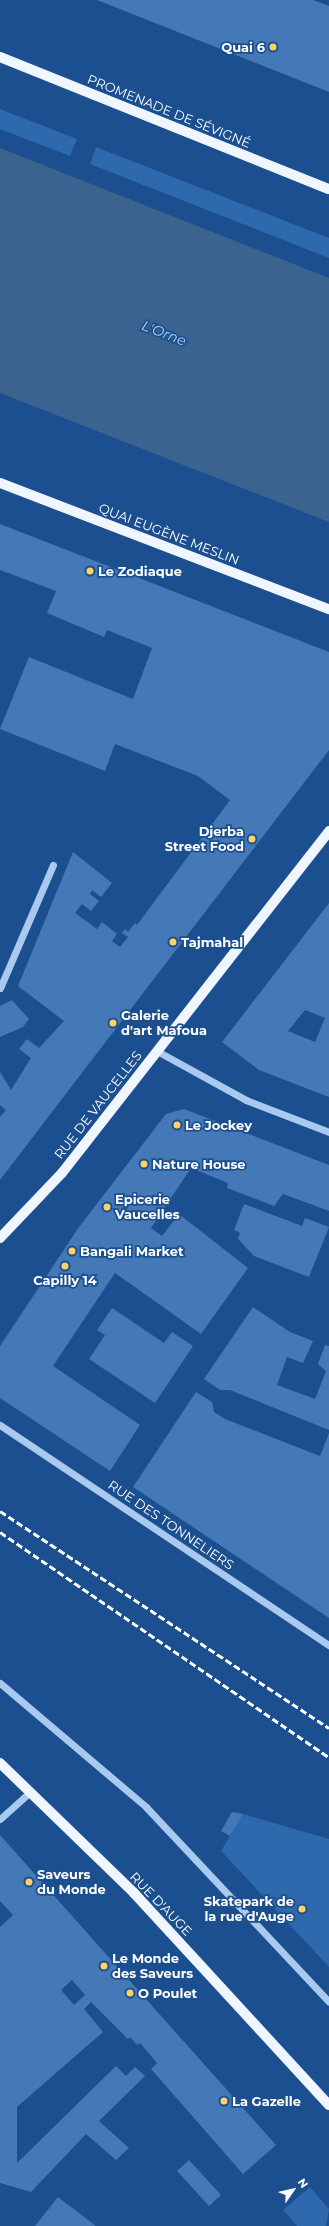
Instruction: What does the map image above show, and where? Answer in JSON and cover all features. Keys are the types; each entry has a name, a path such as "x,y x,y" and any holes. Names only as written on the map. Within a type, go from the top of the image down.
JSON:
{"main road":[{"name":"PROMENADE DE SÉVIGNÉ","path":"0,58 329,189"},
{"name":"QUAI EUGÈNE MESLIN","path":"0,483 329,609"},
{"name":"RUE DE VAUCELLES","path":"0,1238 62,1173 329,830"},
{"name":"RUE D'AUGE","path":"0,1763 29,1793 134,1893 329,2105"}],"street":[{"path":"0,988 53,866"},
{"path":"157,1051 246,1100 329,1132"},
{"name":"RUE DES TONNELIERS","path":"0,1425 329,1644"},
{"path":"0,1683 146,1807 329,2002"},
{"path":"0,1819 29,1793"}],"shaded area":[{"path":"0,109 77,139 70,156 0,129"},
{"path":"96,147 329,238 329,258 90,164"},
{"name":"Skatepark de la rue d'Auge","path":"243,1814 329,1839 329,1967 221,1851"},
{"path":"310,2187 329,2209 326,2226 297,2226 283,2210"}],"water":[{"name":"L'Orne","path":"0,148 329,278 329,522 0,393"}],"building":[{"name":"Quai 6","path":"97,0 313,0 329,6 329,92"},
{"path":"0,524 329,652 329,750 0,1180 0,1117 6,1110 0,1105 0,1072 11,1090 31,1058 19,1049 27,1039 39,1048 64,1021 18,986 73,852 112,883 101,897 92,890 90,894 99,901 91,911 82,904 75,913 97,929 102,922 117,934 112,941 120,947 128,937 122,933 125,929 128,932 135,923 137,925 230,800 198,776 115,744 105,771 0,729 29,657 133,699 152,648 107,630 104,637 47,613 56,591 0,570"},
{"path":"329,903 329,1097 259,1070 222,1042","holes":["305,1010 325,1018 315,1042 288,1031"]},
{"path":"12,1000 29,1019 23,1027 0,1037 0,1006"},
{"path":"184,1109 329,1165 329,1211 283,1194 274,1206 227,1188 228,1183 191,1168 151,1228 162,1236 179,1214 248,1268 201,1334 115,1273 53,1366 140,1425 110,1471 0,1398 0,1346 79,1227 166,1114"},
{"path":"244,1204 302,1226 305,1218 329,1227 309,1277 254,1256 238,1239 240,1233 234,1230"},
{"path":"253,1307 290,1332 313,1341 303,1363 287,1357 277,1385 315,1399 326,1371 318,1364 325,1345 329,1346 329,1430 230,1390 220,1390 204,1379"},
{"path":"112,1308 164,1343 172,1332 193,1346 155,1403 89,1359 105,1335 97,1330"},
{"path":"196,1392 212,1402 214,1412 225,1419 320,1456 329,1433 329,1618 133,1487"},
{"path":"232,1812 243,1814 230,1836 221,1831"},
{"path":"0,1835 276,2145 243,2174 151,2069 157,2063 140,2043 137,2045 130,2037 128,2039 91,2002 84,2009 103,2032 17,2107 17,2163 116,2066 126,2076 135,2067 145,2076 99,2121 129,2148 116,2160 86,2134 31,2192 0,2183 0,1927 13,1915 0,1901","holes":["72,1980 85,1995 74,2005 61,1990"]},
{"path":"189,2160 221,2195 209,2206 177,2171"},
{"path":"58,2197 96,2226 35,2226"}],"railway":[{"path":"0,1511 329,1728"},
{"path":"0,1532 329,1757"}],"place":[{"name":"Quai 6","path":"273,47"},
{"name":"Le Zodiaque","path":"90,571"},
{"name":"Djerba Street Food","path":"252,839"},
{"name":"Tajmahal","path":"173,942"},
{"name":"Galerie d'art Mafoua","path":"113,1023"},
{"name":"Le Jockey","path":"177,1125"},
{"name":"Nature House","path":"144,1164"},
{"name":"Epicerie Vaucelles","path":"107,1207"},
{"name":"Bangali Market","path":"72,1251"},
{"name":"Capilly 14","path":"65,1266"},
{"name":"Saveurs du Monde","path":"29,1882"},
{"name":"Skatepark de la rue d'Auge","path":"302,1909"},
{"name":"Le Monde des Saveurs","path":"104,1966"},
{"name":"O Poulet","path":"130,1993"},
{"name":"La Gazelle","path":"224,2101"}]}
